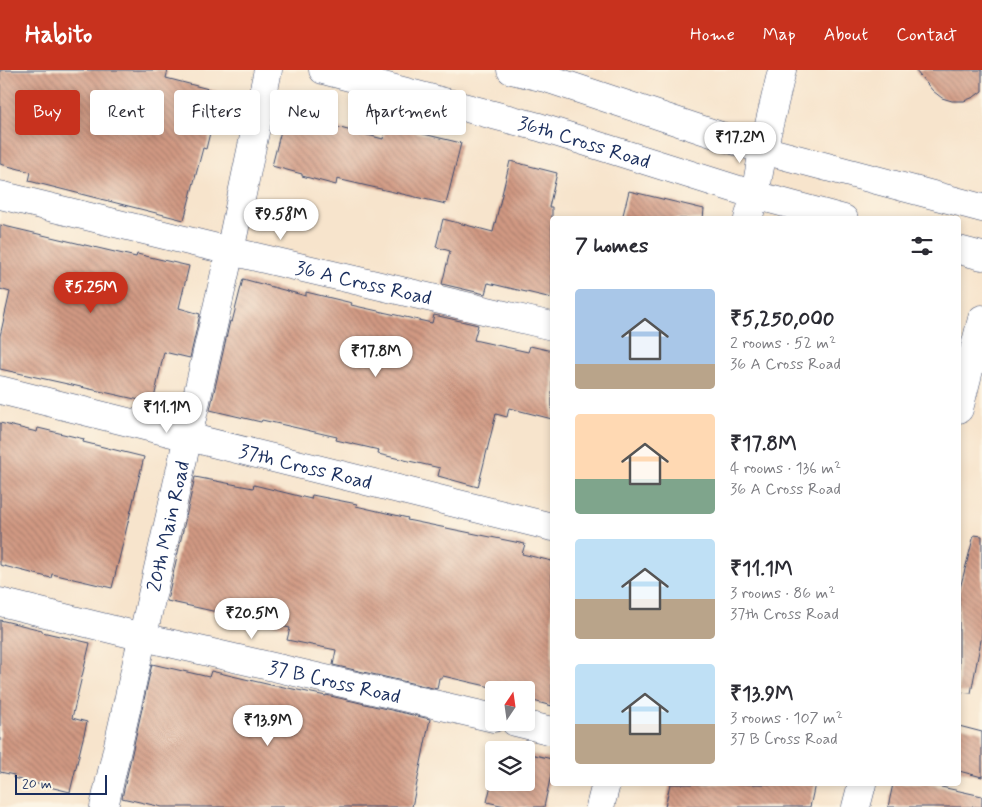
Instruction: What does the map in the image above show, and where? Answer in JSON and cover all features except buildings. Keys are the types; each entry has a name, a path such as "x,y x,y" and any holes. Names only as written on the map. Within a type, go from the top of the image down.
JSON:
{"street":[{"name":"20th Main Road","path":"104,807 230,251 268,70"},
{"name":"36th Cross Road","path":"323,70 539,127 751,207 821,216"},
{"path":"511,70 550,75 763,150 982,208"},
{"path":"751,207 782,70"},
{"name":"36 A Cross Road","path":"0,195 550,326"},
{"path":"961,251 982,256"},
{"path":"961,401 982,319"},
{"name":"37th Cross Road","path":"0,390 550,527"},
{"name":"37 B Cross Road","path":"0,602 485,716"},
{"path":"535,727 550,731"},
{"path":"600,807 605,786"},
{"path":"856,807 861,786"}]}
